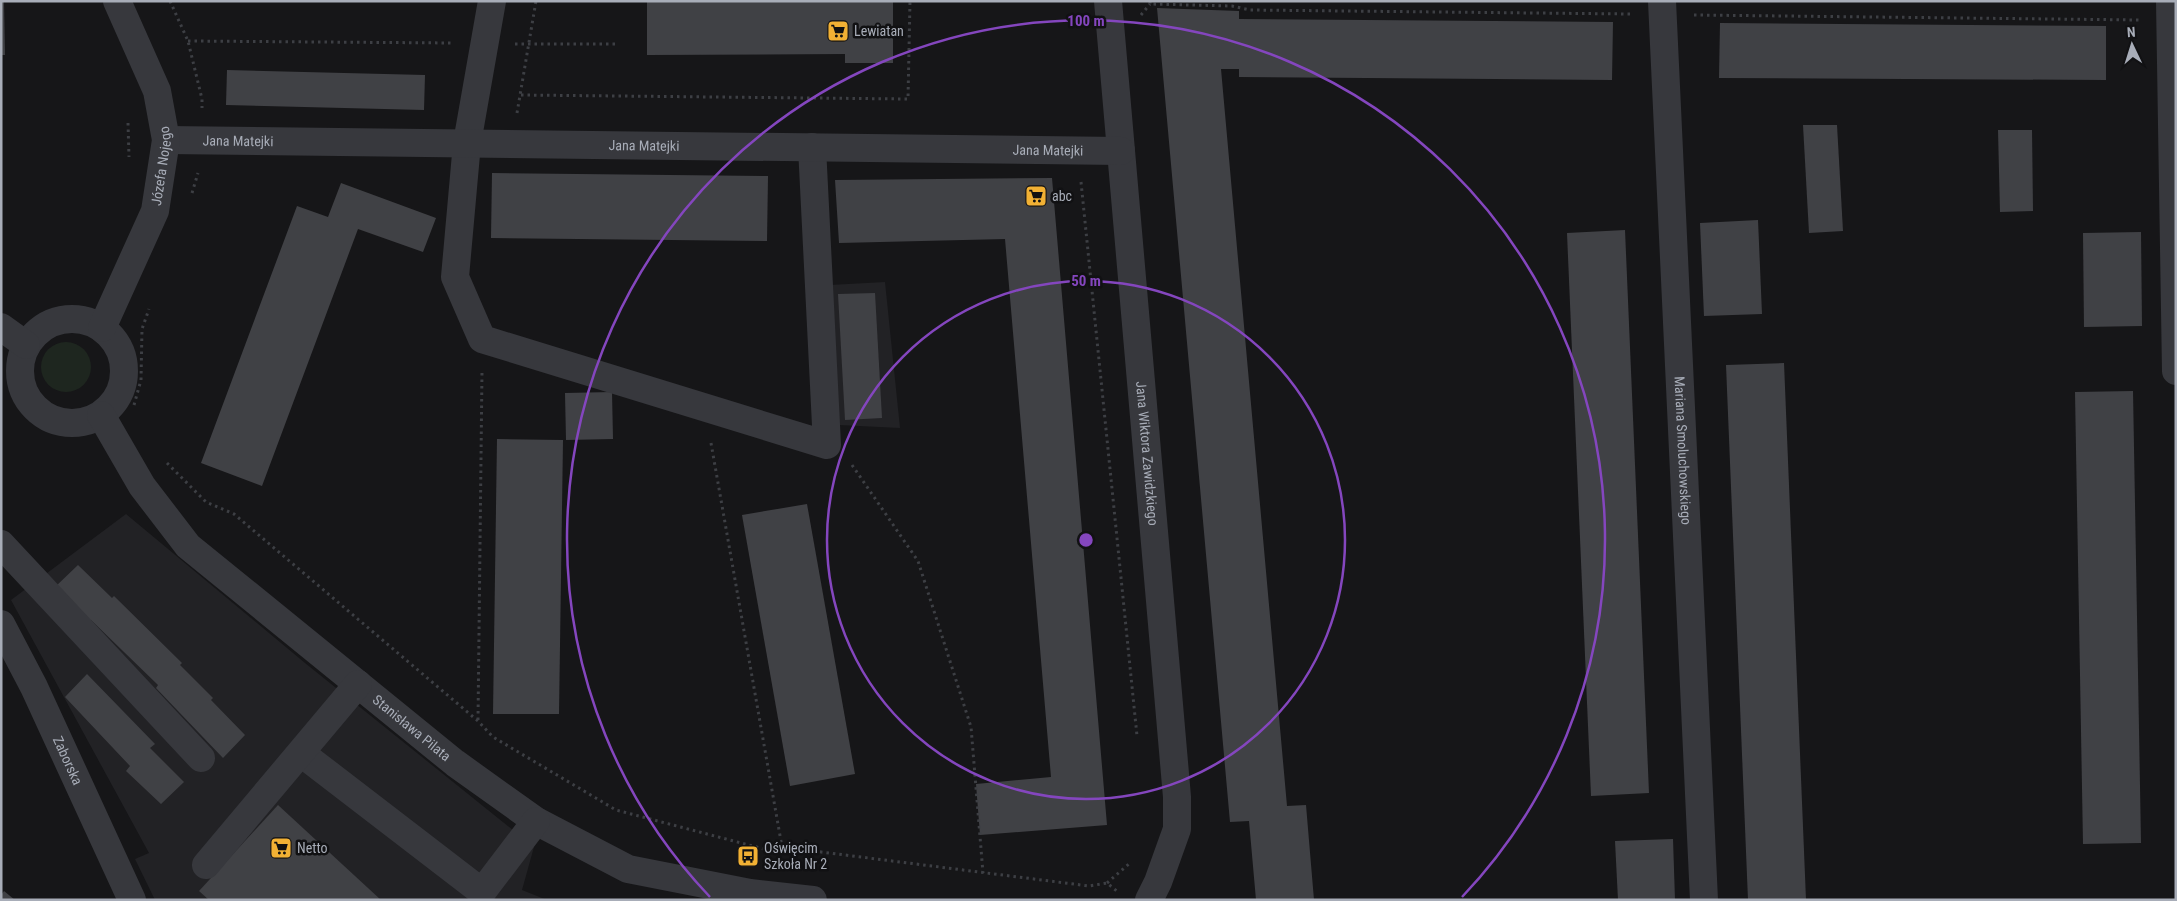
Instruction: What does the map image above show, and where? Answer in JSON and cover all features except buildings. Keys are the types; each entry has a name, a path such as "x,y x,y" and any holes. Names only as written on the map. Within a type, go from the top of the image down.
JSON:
{"street":[{"name":"Józefa Nojego","path":"102,328 155,212 166,140 157,91 117,1"},
{"path":"492,1 467,143 455,277 482,339 827,444 812,147"},
{"name":"Jana Wiktora Zawidzkiego","path":"1108,1 1177,797 1177,828 1158,882 1149,900"},
{"name":"Mariana Smoluchowskiego","path":"1662,1 1704,900"},
{"path":"2170,1 2176,371"},
{"name":"Jana Matejki","path":"166,140 1121,152"},
{"path":"69,319 86,320 102,328 114,340 122,355 124,372 122,389 113,404 101,416 84,422 67,424 50,419 35,410 25,396 20,379 20,362 26,345 37,331 52,322 69,319"},
{"path":"1,327 26,345"},
{"name":"Stanisława Pilata","path":"101,416 142,486 188,546 456,763 536,821 628,869 750,892 813,900"},
{"path":"1,544 201,758"},
{"name":"Zaborska","path":"1,624 34,687 132,900"},
{"path":"206,865 358,684"},
{"path":"300,753 482,892 536,821"}],"path":[{"path":"170,1 188,41 202,99 202,108"},
{"path":"512,144 536,1"},
{"path":"520,94 908,99 910,1"},
{"path":"188,41 615,44"},
{"path":"127,117 129,162"},
{"path":"1052,150 1081,181 1137,737"},
{"path":"133,407 141,380 142,329 150,306"},
{"path":"478,721 482,339"},
{"path":"705,408 782,848"},
{"path":"827,444 848,459 918,561 971,727 983,873"},
{"path":"164,460 206,502 234,514 478,721 493,738 616,810 764,849 782,848 1089,886 1107,883 1136,858"},
{"path":"1107,883 1121,894"}],"shaded area":[{"path":"885,282 900,428 839,425 830,285"},
{"path":"61,342 71,342 84,349 91,362 91,372 84,385 71,392 61,392 52,388 45,381 41,372 41,362 45,353 52,346"},
{"path":"126,514 305,663 534,847 522,890 547,900 155,900 135,859 149,853 11,600"}],"place":[{"name":"Lewiatan","path":"838,31"},
{"name":"abc","path":"1036,196"},
{"name":"Netto","path":"281,848"},
{"name":"Oświęcim Szkoła Nr 2","path":"748,856"}]}
